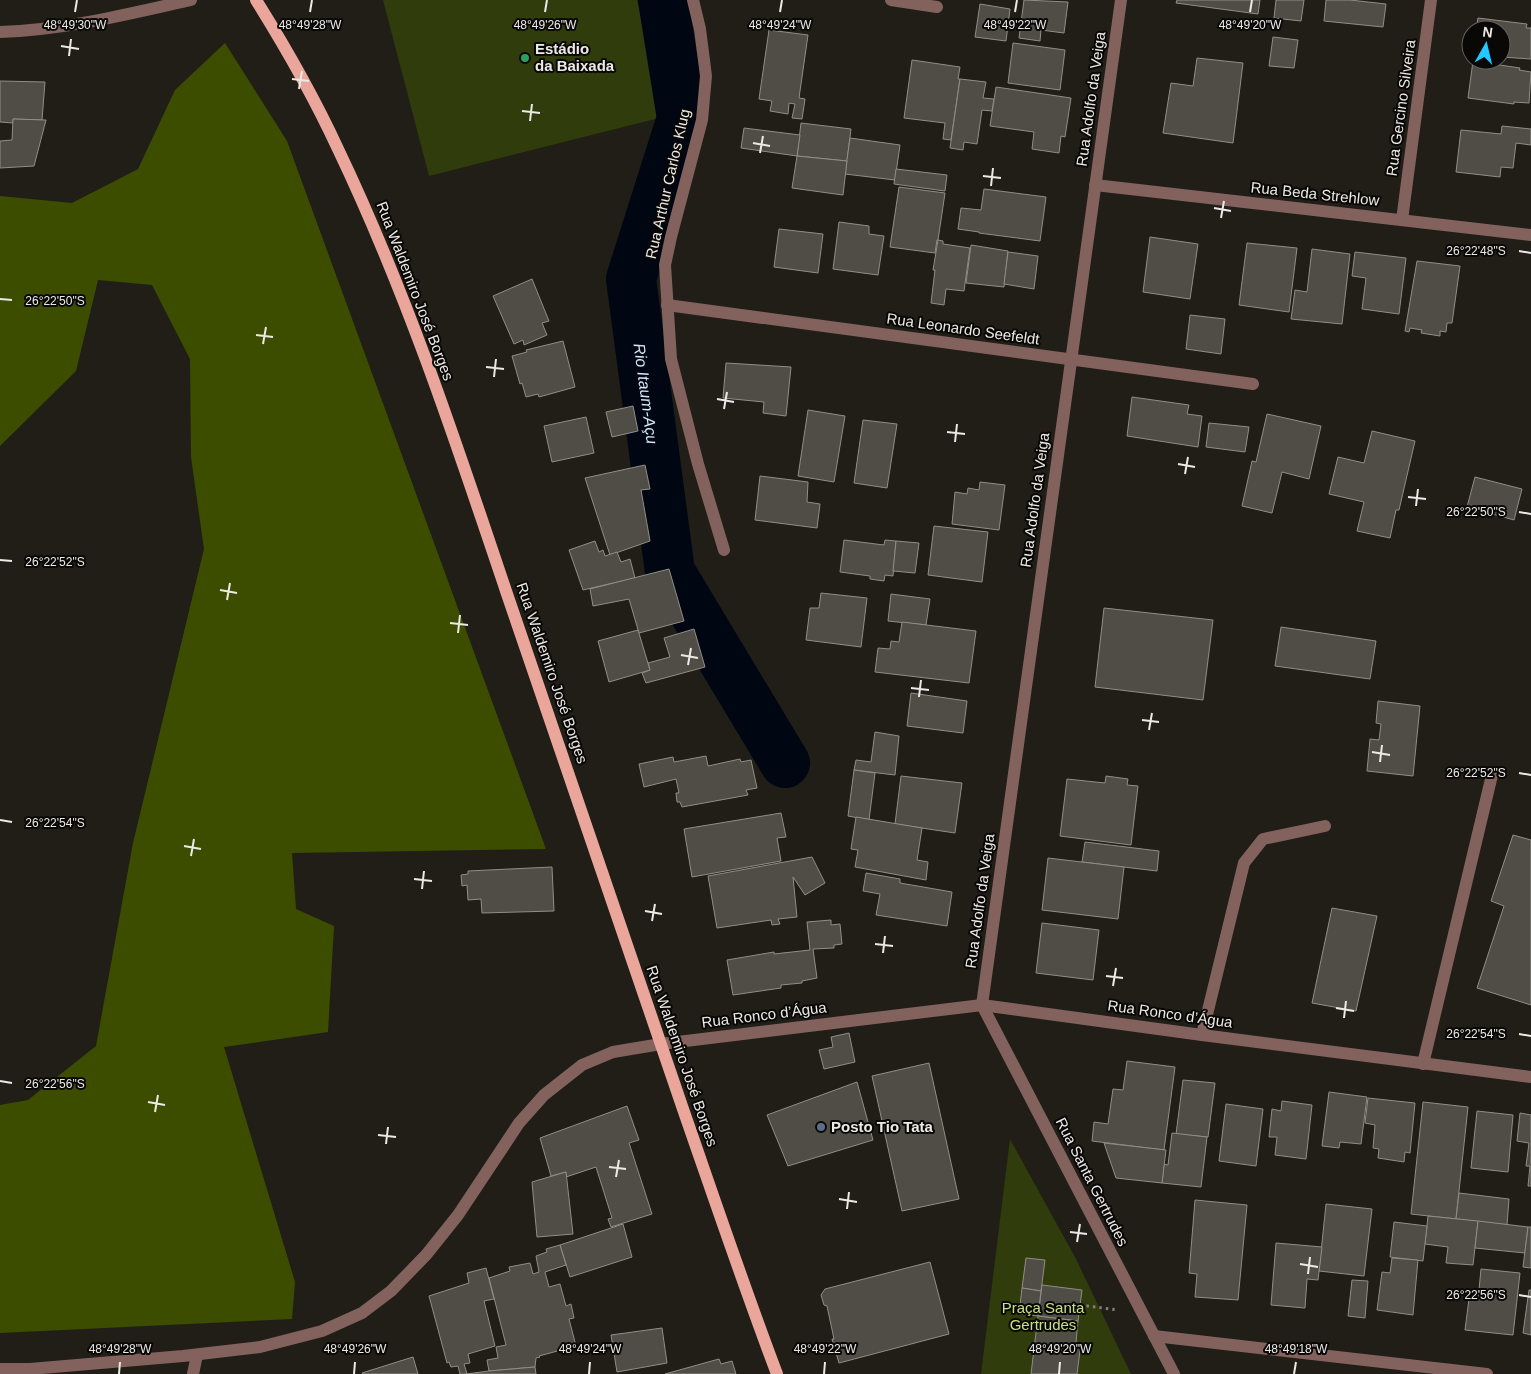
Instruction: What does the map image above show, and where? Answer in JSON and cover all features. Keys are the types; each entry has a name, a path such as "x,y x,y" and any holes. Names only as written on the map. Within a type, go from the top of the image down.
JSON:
{"main road":[{"name":"Rua Waldemiro José Borges","path":"256,0 307,87 338,147 376,230 413,325 456,444 660,1044 777,1374"}],"street":[{"path":"0,32 31,31 70,26 192,0"},
{"name":"Rua Arthur Carlos Klug","path":"693,0 700,29 706,76 702,120 665,265 671,359 698,464 724,550"},
{"path":"891,0 937,7"},
{"name":"Rua Adolfo da Veiga","path":"982,1005 1121,0"},
{"name":"Rua Gercino Silveira","path":"1402,220 1431,0"},
{"name":"Rua Beda Strehlow","path":"1095,186 1531,235"},
{"name":"Rua Leonardo Seefeldt","path":"668,305 1253,384"},
{"path":"1423,1064 1492,775"},
{"path":"1202,1035 1244,862 1263,839 1325,826"},
{"name":"Rua Ronco d’Água","path":"0,1369 30,1369 197,1355 260,1347 322,1331 362,1313 392,1291 426,1255 458,1215 519,1123 544,1095 582,1065 613,1052 660,1044 982,1005 1531,1077"},
{"name":"Rua Santa Gertrudes","path":"982,1005 1174,1374"},
{"path":"1154,1336 1487,1374"},
{"path":"193,1374 197,1355"}],"path":[{"path":"1080,1306 1141,1312"}],"green space":[{"name":"Estádio da Baixada","path":"383,0 637,0 667,116 429,176"},
{"path":"225,43 287,141 546,849 292,853 296,909 334,926 328,1032 224,1047 295,1282 292,1319 0,1333 0,1105 28,1100 96,1046 133,843 204,549 191,457 190,359 152,285 98,280 76,371 0,446 0,196 72,203 138,169 175,90"},
{"name":"Praça Santa Gertrudes","path":"1010,1139 1076,1259 1131,1374 981,1374"}],"building":[{"path":"1024,0 1068,2 1064,33 1041,30 1040,41 1019,38"},
{"path":"1177,0 1260,0 1258,14 1176,3"},
{"path":"1276,0 1304,0 1301,21 1274,18"},
{"path":"1326,0 1350,0 1386,4 1383,27 1324,21"},
{"path":"980,4 1010,9 1006,41 975,37"},
{"path":"1478,18 1494,20 1478,20"},
{"path":"1511,22 1527,24 1526,28 1531,28 1531,59 1511,58"},
{"path":"769,30 808,35 799,98 805,99 802,119 792,118 795,104 789,103 788,114 770,111 772,101 759,99"},
{"path":"1273,37 1298,40 1294,68 1269,66"},
{"path":"1013,43 1065,50 1060,90 1008,83"},
{"path":"1197,58 1243,63 1233,143 1163,133 1171,83 1193,86"},
{"path":"912,60 960,67 951,140 943,139 945,123 904,118"},
{"path":"1511,67 1531,72 1529,103 1514,102 1514,104 1468,98 1472,70 1511,70"},
{"path":"960,79 986,82 983,98 994,99 992,111 982,110 977,144 964,142 963,150 950,148"},
{"path":"0,81 45,82 42,120 13,119 13,123 0,122"},
{"path":"996,87 1071,98 1065,137 1061,136 1059,153 1032,149 1034,132 990,126"},
{"path":"13,119 46,120 34,166 0,168 0,141 12,140"},
{"path":"801,123 851,129 847,161 797,156"},
{"path":"1502,126 1531,129 1531,145 1516,143 1513,168 1501,167 1500,177 1456,172 1461,130 1501,134"},
{"path":"744,128 800,135 797,156 741,148"},
{"path":"850,138 900,145 895,180 845,174"},
{"path":"797,156 847,161 843,195 792,188"},
{"path":"896,169 947,175 945,191 894,184"},
{"path":"899,187 945,193 935,253 890,247"},
{"path":"984,189 1046,197 1040,241 958,229 961,208 981,210"},
{"path":"839,222 869,226 869,234 884,236 878,275 833,269"},
{"path":"779,229 823,234 818,273 774,267"},
{"path":"1150,237 1198,244 1190,299 1143,292"},
{"path":"938,240 943,241 943,244 970,248 964,291 946,289 944,305 931,303 935,270 933,270"},
{"path":"1247,243 1297,248 1289,312 1239,305"},
{"path":"971,245 1008,251 1004,287 966,283"},
{"path":"1312,249 1350,254 1342,324 1291,319 1295,290 1307,292"},
{"path":"1008,252 1038,256 1034,289 1004,284"},
{"path":"1355,252 1406,258 1399,314 1362,309 1366,278 1352,276"},
{"path":"1417,261 1460,266 1452,323 1447,323 1446,332 1440,331 1440,336 1421,333 1422,330 1410,328 1409,332 1405,331"},
{"path":"532,279 549,321 542,323 547,335 524,345 523,340 514,344 493,296"},
{"path":"1190,315 1225,319 1221,354 1186,349"},
{"path":"563,341 575,387 539,397 538,394 526,397 512,356 527,352 526,350"},
{"path":"726,363 791,367 786,416 763,413 764,402 723,398"},
{"path":"1132,397 1189,405 1187,414 1202,416 1198,447 1127,436"},
{"path":"633,406 638,431 612,437 606,412"},
{"path":"808,410 845,416 834,482 798,476"},
{"path":"1267,414 1321,426 1309,479 1282,472 1272,513 1242,506 1252,461 1256,462"},
{"path":"586,417 594,453 552,462 544,426"},
{"path":"863,420 897,424 887,488 854,483"},
{"path":"1209,423 1249,427 1245,452 1206,447"},
{"path":"1372,431 1415,441 1399,510 1396,510 1390,538 1357,531 1364,502 1329,494 1338,457 1364,463"},
{"path":"645,465 650,489 641,490 650,541 610,555 585,478"},
{"path":"760,476 808,482 807,502 820,504 817,528 755,520"},
{"path":"1475,477 1522,489 1514,520 1467,507"},
{"path":"980,482 1005,485 999,530 952,524 955,492 967,494 968,488 979,490"},
{"path":"934,526 988,532 982,582 928,575"},
{"path":"844,540 884,545 885,540 896,541 893,576 885,575 884,581 870,579 870,576 840,572"},
{"path":"595,541 599,552 603,550 605,556 617,552 621,562 630,559 635,578 583,590 569,550"},
{"path":"896,541 919,543 915,573 893,571"},
{"path":"669,569 684,621 639,633 629,599 593,606 590,589"},
{"path":"821,593 867,598 861,647 806,640 810,608 819,608"},
{"path":"891,594 930,599 926,625 888,621"},
{"path":"1104,608 1213,620 1203,700 1095,687"},
{"path":"902,622 976,631 969,683 875,672 878,648 890,649 891,641 899,642"},
{"path":"1281,627 1376,641 1370,679 1275,666"},
{"path":"694,629 705,667 646,683 642,673 650,670 648,663 670,657 664,638"},
{"path":"638,630 650,670 609,682 598,641"},
{"path":"911,693 967,701 963,733 907,726"},
{"path":"1378,701 1420,706 1413,776 1367,771 1370,739 1379,740 1381,724 1376,723"},
{"path":"875,732 899,736 895,775 854,770 856,760 871,762"},
{"path":"706,756 708,766 740,759 741,762 751,760 757,788 746,790 748,795 682,807 680,802 677,802 676,793 679,793 676,779 644,787 639,764 673,757 674,762"},
{"path":"854,770 875,773 869,820 848,816"},
{"path":"901,776 962,783 955,833 895,824"},
{"path":"1106,776 1128,779 1127,785 1138,786 1131,845 1060,836 1067,779 1105,783"},
{"path":"781,813 786,837 777,838 781,861 692,877 684,829"},
{"path":"856,817 922,828 917,860 928,862 926,880 855,867 858,850 851,849"},
{"path":"1513,835 1531,840 1531,1005 1477,988 1504,906 1491,901"},
{"path":"1085,842 1159,851 1157,871 1082,862"},
{"path":"812,857 825,883 805,895 793,877 797,917 778,919 780,924 772,925 771,920 717,928 708,876"},
{"path":"1048,858 1124,867 1118,919 1042,910"},
{"path":"552,867 554,911 482,913 481,899 468,900 467,885 462,886 461,875 468,874 468,871"},
{"path":"866,873 900,879 900,883 952,892 947,926 876,915 880,894 863,891"},
{"path":"1332,908 1377,916 1356,1011 1312,1003"},
{"path":"831,920 831,925 840,924 842,944 834,945 834,948 813,949 817,978 802,981 802,983 781,985 781,988 733,995 727,960 774,952 774,954 810,950 807,922"},
{"path":"1042,923 1099,930 1093,980 1036,973"},
{"path":"849,1033 855,1062 824,1069 819,1050 833,1047 831,1037"},
{"path":"1127,1061 1175,1067 1164,1150 1092,1141 1094,1122 1108,1124 1113,1089 1123,1090"},
{"path":"929,1063 959,1199 902,1211 872,1076"},
{"path":"1183,1080 1215,1083 1208,1137 1176,1134"},
{"name":"Posto Tio Tata","path":"857,1082 873,1140 788,1166 767,1115"},
{"path":"1329,1092 1367,1097 1361,1144 1340,1142 1339,1148 1322,1146"},
{"path":"1368,1098 1415,1103 1410,1153 1405,1152 1404,1162 1378,1158 1379,1149 1373,1148 1375,1125 1365,1123"},
{"path":"1282,1101 1312,1105 1306,1159 1275,1155 1277,1137 1269,1137 1272,1109 1281,1111"},
{"path":"1423,1102 1468,1107 1456,1219 1411,1214"},
{"path":"1226,1104 1263,1109 1256,1166 1219,1161"},
{"path":"627,1106 639,1140 629,1143 652,1214 611,1227 608,1219 612,1218 596,1167 566,1177 566,1172 551,1176 540,1138"},
{"path":"1477,1111 1513,1115 1508,1172 1471,1168"},
{"path":"1520,1113 1531,1115 1531,1186 1528,1186 1530,1166 1526,1166 1529,1143 1517,1141"},
{"path":"1172,1133 1207,1137 1201,1187 1162,1183 1164,1164 1168,1165"},
{"path":"1104,1143 1166,1150 1162,1183 1116,1178"},
{"path":"566,1172 573,1234 537,1237 532,1182"},
{"path":"1459,1193 1509,1199 1507,1225 1456,1219"},
{"path":"1195,1200 1247,1205 1238,1300 1195,1297 1197,1274 1189,1273"},
{"path":"1326,1204 1372,1209 1364,1276 1319,1271"},
{"path":"1428,1216 1478,1221 1473,1265 1446,1263 1448,1247 1425,1244"},
{"path":"1478,1221 1528,1227 1525,1253 1475,1248"},
{"path":"1394,1222 1427,1226 1423,1261 1390,1257"},
{"path":"623,1224 632,1257 570,1277 560,1245"},
{"path":"1528,1227 1531,1227 1531,1268 1523,1267"},
{"path":"1276,1243 1322,1247 1318,1280 1307,1279 1305,1308 1271,1305"},
{"path":"560,1245 566,1265 545,1272 549,1287 560,1284 566,1306 571,1304 574,1318 569,1319 576,1346 539,1356 536,1358 535,1367 489,1371 487,1360 498,1358 496,1347 506,1345 489,1278 510,1271 509,1267 530,1263 533,1274 539,1272 536,1256 547,1252 546,1249"},
{"path":"1026,1258 1045,1260 1041,1291 1022,1288"},
{"path":"1392,1258 1418,1260 1413,1315 1377,1310 1382,1272 1390,1273"},
{"path":"930,1262 949,1334 839,1363 832,1339 834,1339 827,1306 824,1305 821,1295 825,1289"},
{"path":"486,1268 494,1299 484,1301 495,1346 468,1354 470,1363 464,1364 467,1374 460,1374 458,1366 451,1367 449,1362 447,1363 429,1296 469,1283 467,1273"},
{"path":"1481,1269 1520,1273 1513,1335 1465,1330 1469,1299 1478,1300"},
{"path":"1352,1280 1368,1281 1365,1318 1348,1316"},
{"path":"1042,1285 1082,1290 1078,1321 1038,1316"},
{"path":"1022,1288 1041,1291 1038,1316 1019,1314"},
{"path":"1529,1290 1531,1290 1531,1335 1523,1333"},
{"path":"1038,1316 1078,1321 1076,1342 1081,1343 1077,1374 1031,1374"},
{"path":"662,1328 667,1363 617,1372 611,1335"},
{"path":"413,1357 418,1374 362,1373"},
{"path":"719,1359 721,1364 732,1361 736,1374 665,1374"},
{"path":"535,1367 536,1374 466,1374 489,1371"}],"waterway":[{"name":"Rio Itaum-Açu","path":"663,0 682,118 631,279 670,572 785,763"}],"place":[{"name":"Estádio da Baixada","path":"525,58"},
{"name":"Posto Tio Tata","path":"821,1127"}]}
